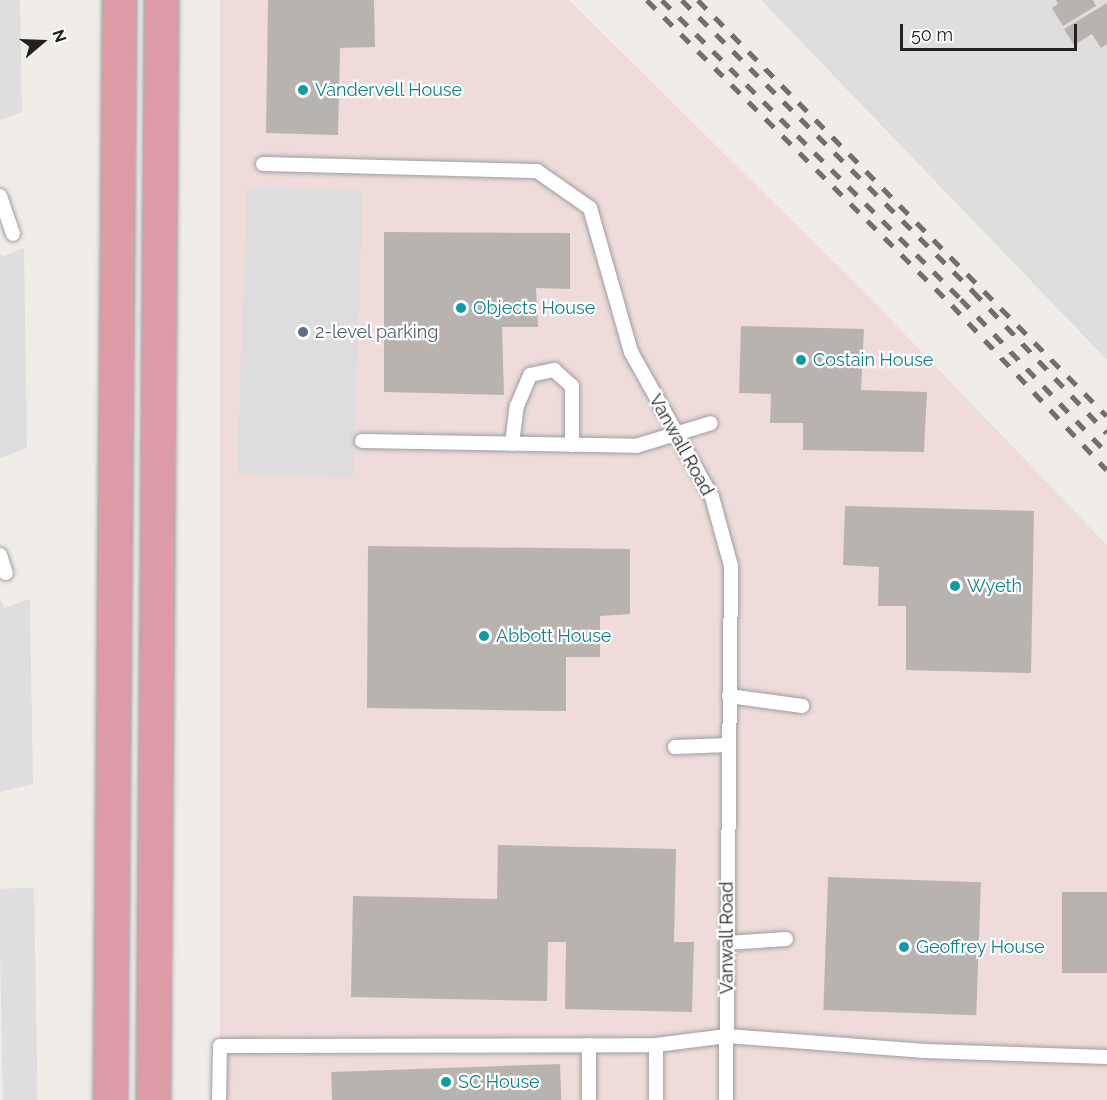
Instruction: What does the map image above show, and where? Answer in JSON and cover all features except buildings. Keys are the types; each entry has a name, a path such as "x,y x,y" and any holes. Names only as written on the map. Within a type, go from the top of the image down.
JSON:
{"highway":[{"path":"110,1100 119,0"},
{"path":"153,1100 161,0"}],"lane":[{"name":"Vanwall Road","path":"263,164 537,171 590,208 631,352 675,437 712,497 730,566 726,1100"},
{"path":"0,196 13,234"},
{"path":"512,444 518,406 530,375 554,370 572,386 572,445"},
{"path":"362,441 636,446 675,437 711,423"},
{"path":"0,555 6,573"},
{"path":"729,696 801,706"},
{"path":"675,747 728,746"},
{"path":"727,943 786,939"},
{"path":"219,1100 220,1046 656,1045 728,1036 925,1051 1107,1057"},
{"path":"589,1045 589,1100"},
{"path":"656,1045 656,1100"}],"shaded area":[{"path":"0,0 20,0 22,112 0,120"},
{"path":"220,0 569,0 872,300 1107,545 1107,1100 220,1100"},
{"path":"761,0 1107,0 1107,360"},
{"name":"2-level parking","path":"247,187 363,191 353,478 237,474"},
{"path":"24,248 27,448 0,458 0,253 1,257"},
{"path":"0,598 4,608 30,599 33,784 0,792"},
{"path":"34,888 38,1100 3,1100 0,889"}],"railway":[{"path":"647,0 952,305 1107,470"},
{"path":"662,0 961,299 1107,453"},
{"path":"682,0 973,291 1107,433"},
{"path":"698,0 1107,416"}],"place":[{"name":"Vandervell House","path":"303,90"},
{"name":"Objects House","path":"461,308"},
{"name":"2-level parking","path":"303,332"},
{"name":"Costain House","path":"801,360"},
{"name":"Wyeth","path":"955,586"},
{"name":"Abbott House","path":"484,636"},
{"name":"Geoffrey House","path":"904,947"},
{"name":"SC House","path":"446,1082"}]}
